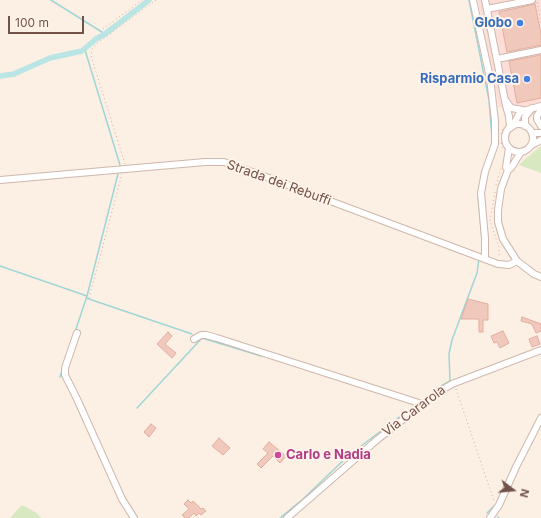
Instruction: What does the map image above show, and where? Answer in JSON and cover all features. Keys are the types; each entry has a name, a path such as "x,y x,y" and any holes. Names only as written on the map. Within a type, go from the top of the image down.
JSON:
{"street":[{"path":"473,0 490,78 495,121 495,144 484,176 481,193 485,238 485,259"},
{"path":"485,0 511,127"},
{"path":"487,9 534,1"},
{"path":"497,59 541,50"},
{"path":"504,98 511,108 524,110 541,106"},
{"path":"525,126 525,117 532,108"},
{"path":"508,170 506,167 505,139 507,132 518,115 524,110"},
{"path":"541,110 537,116 537,119 541,126"},
{"path":"506,150 522,152 528,150 532,144 532,133 525,126 517,125 511,127"},
{"path":"532,133 541,134"},
{"path":"532,144 541,140"},
{"path":"522,152 508,170 499,198 498,222 503,239 517,261 541,278"},
{"name":"Strada dei Rebuffi","path":"0,180 126,168 224,162 498,264 509,266 517,261"},
{"path":"77,332 66,362 65,375 83,411 122,499 134,518"},
{"path":"194,339 201,335 217,338 422,404"},
{"name":"Via Cararola","path":"287,518 378,439 437,393 452,384 541,350"},
{"path":"490,518 499,505 516,467 541,418"}],"path":[{"path":"103,29 142,0"},
{"path":"89,298 116,196 126,168 92,56 92,49 96,44 156,0"},
{"path":"534,1 541,23"},
{"path":"501,134 506,119 509,116"},
{"path":"500,141 506,150"},
{"path":"496,184 501,168"},
{"path":"452,384 457,390 493,500 499,505"}],"shaded area":[{"path":"478,0 541,0 541,116 504,106 499,108"}],"green space":[{"path":"541,146 541,173 519,165 524,160"},
{"path":"22,505 37,513 41,518 10,518"}],"building":[{"name":"Globo","path":"535,4 541,34 541,45 507,52 499,12"},
{"name":"Risparmio Casa","path":"541,55 541,98 517,103 509,61"},
{"path":"468,299 488,304 488,320 483,320 483,332 479,332 479,319 461,319"},
{"path":"522,317 541,324 541,331 536,333 532,324 521,321"},
{"path":"503,331 509,343 500,348 497,342 494,343 491,336"},
{"path":"168,332 172,336 165,344 176,353 172,358 157,344"},
{"path":"537,336 540,344 532,347 529,339"},
{"path":"151,424 156,428 149,437 144,432"},
{"path":"219,438 230,448 223,455 212,446"},
{"path":"269,442 286,456 280,463 273,456 261,468 257,464 268,453 263,449"},
{"path":"188,500 191,503 193,501 201,509 203,508 206,511 201,515 199,513 196,516 194,513 189,518 185,518 182,515 189,509 184,504"}],"waterway":[{"path":"51,0 105,34"},
{"path":"0,76 14,74 50,58 82,51 149,0"},
{"path":"469,0 489,100 492,137"},
{"path":"85,50 120,165"},
{"path":"0,266 87,296 118,174"},
{"path":"479,191 482,175"},
{"path":"478,196 482,240"},
{"path":"421,401 436,389 450,381 449,354 452,340 477,273 479,259"},
{"path":"75,332 87,296"},
{"path":"86,298 192,334"},
{"path":"137,408 202,338 261,356"},
{"path":"60,377 62,371"},
{"path":"280,518 303,499 348,456 415,405"},
{"path":"487,513 494,507"}],"place":[{"name":"Globo","path":"520,23"},
{"name":"Risparmio Casa","path":"527,79"},
{"name":"Carlo e Nadia","path":"278,455"}]}
